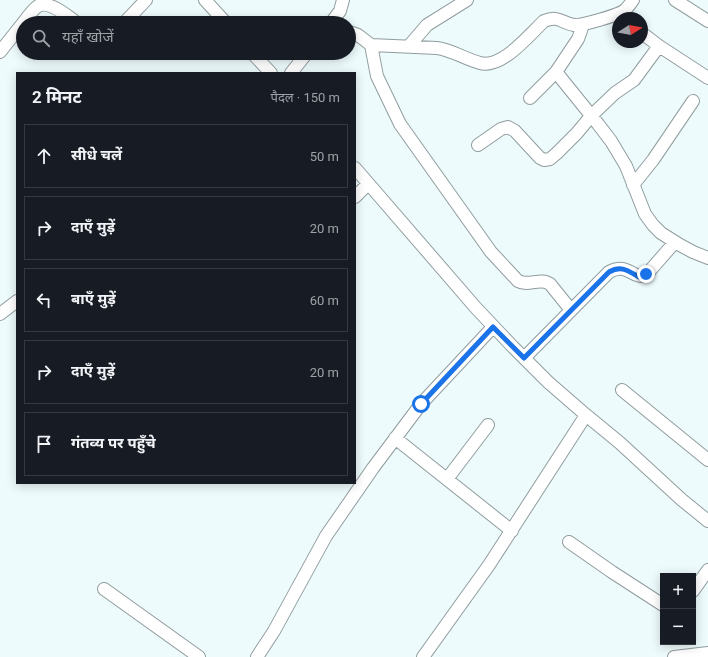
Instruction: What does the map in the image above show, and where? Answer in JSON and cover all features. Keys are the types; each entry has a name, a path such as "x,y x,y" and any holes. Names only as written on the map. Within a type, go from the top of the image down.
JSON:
{"street":[{"path":"131,16 146,0"},
{"path":"204,0 219,16"},
{"path":"336,16 340,11 343,0"},
{"path":"409,46 427,25 467,0"},
{"path":"624,12 633,0"},
{"path":"675,0 708,21"},
{"path":"29,16 39,5 45,4 52,5 67,16"},
{"path":"371,46 409,46 445,49 481,64 490,64 505,58 544,21 550,18 559,19 575,26 612,18"},
{"path":"530,98 556,72 578,39 583,25"},
{"path":"0,52 16,32"},
{"path":"356,34 371,46 377,76 400,124 491,252 518,281 523,283 542,280 546,281 571,310"},
{"path":"648,37 659,46 708,78"},
{"path":"478,145 501,129 508,126 515,131 540,158 546,160 557,153 616,93 634,80 659,46"},
{"path":"259,60 270,72"},
{"path":"292,72 301,60"},
{"path":"556,72 611,141 626,166 645,214 653,226 675,242 708,258"},
{"path":"634,185 693,101"},
{"path":"356,169 493,327 548,382 708,521"},
{"path":"356,196 368,184"},
{"path":"524,358 600,280 614,269 625,269 639,277 646,274 675,242"},
{"path":"0,314 16,301"},
{"path":"257,657 274,631 326,536 373,468 421,404 493,327"},
{"path":"622,390 708,460"},
{"path":"423,657 512,531 586,416"},
{"path":"447,479 488,425"},
{"path":"395,438 512,531"},
{"path":"569,542 660,604"},
{"path":"696,587 708,570"},
{"path":"104,589 199,657"},
{"path":"674,657 708,653"}],"route":[{"path":"421,404 493,327 524,358 609,272 620,268 625,269 639,277 646,274"}]}
